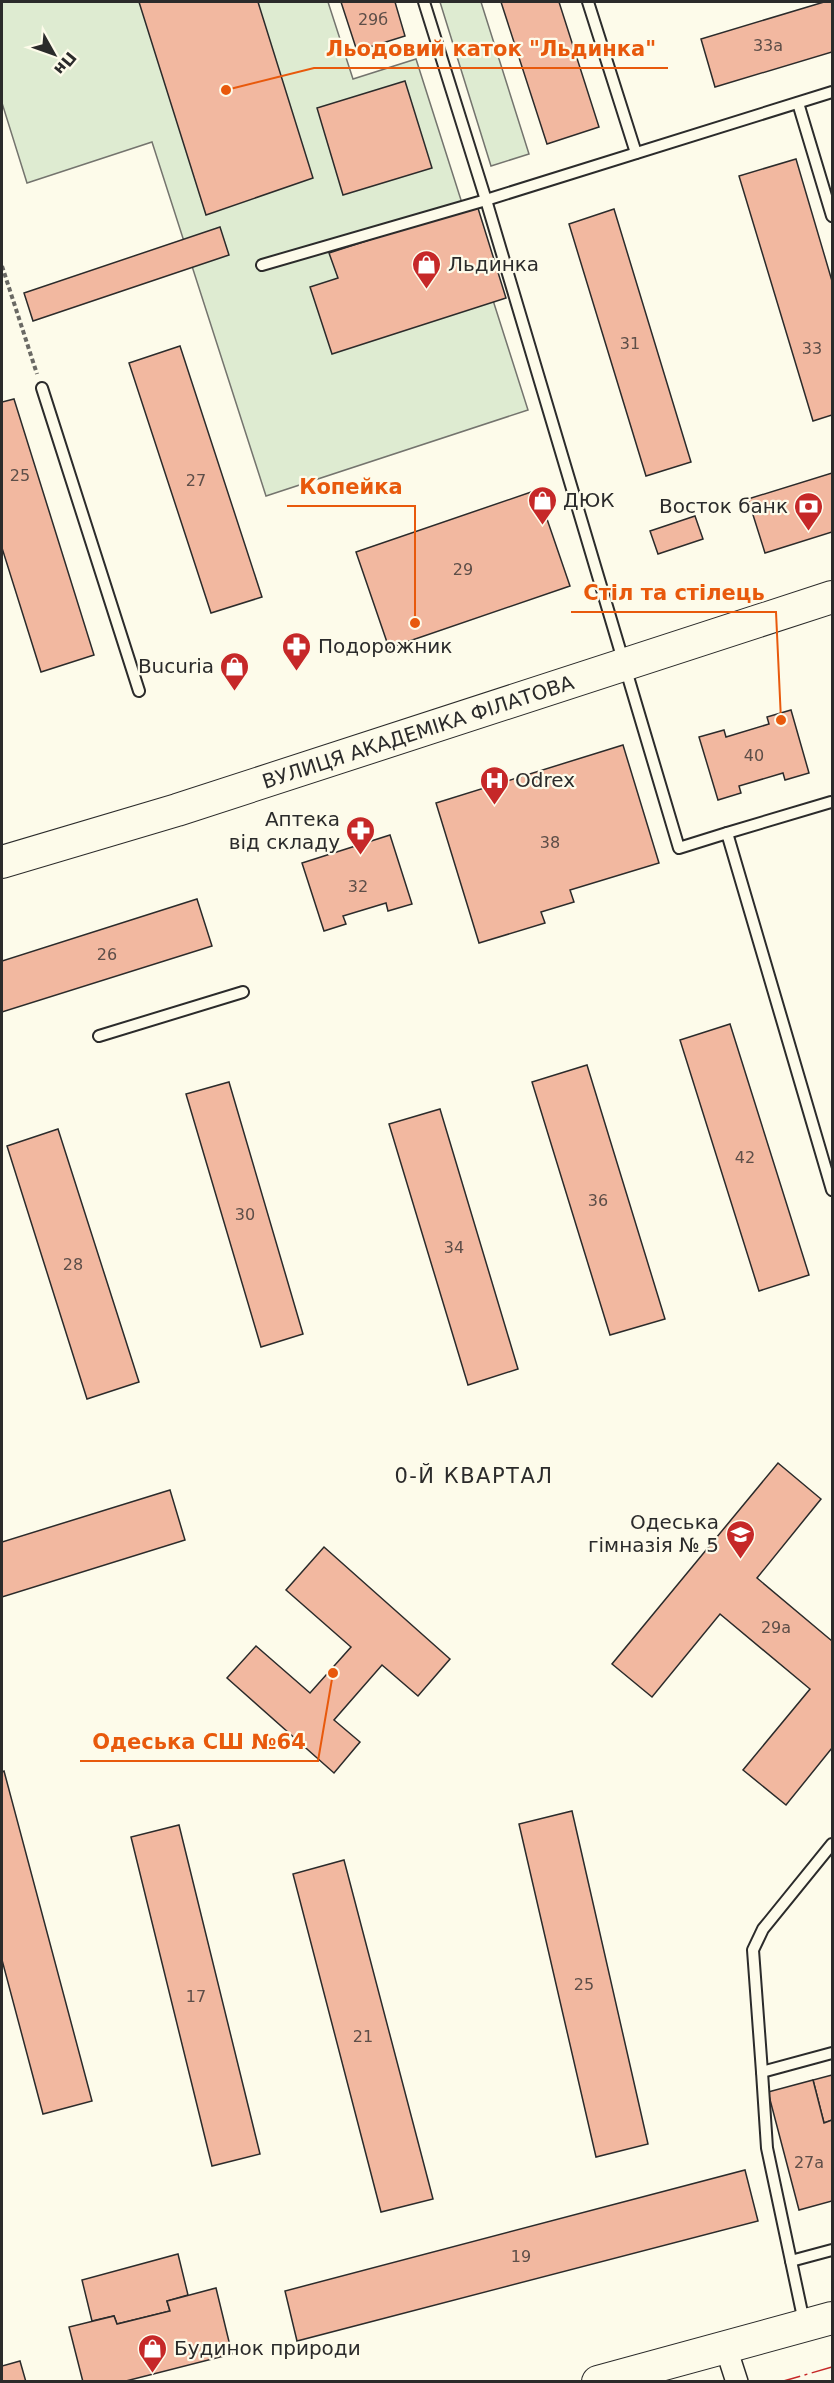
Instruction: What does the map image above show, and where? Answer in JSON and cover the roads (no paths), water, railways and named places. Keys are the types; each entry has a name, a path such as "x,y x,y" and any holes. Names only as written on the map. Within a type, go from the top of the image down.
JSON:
{"main road":[{"name":"ВУЛИЦЯ АКАДЕМІКА ФІЛАТОВА","path":"2,862 177,810 832,597"},
{"path":"598,2382 819,2322"}],"street":[{"path":"726,2348 737,2382"}],"lane":[{"path":"424,2 486,200 679,848 831,802"},
{"path":"588,2 636,153"},
{"path":"262,265 486,200 832,92"},
{"path":"798,103 832,216"},
{"path":"42,388 139,691"},
{"path":"727,833 832,1190"},
{"path":"99,1036 243,992"},
{"path":"819,2322 791,2261 767,2148 753,1950 763,1929 832,1844"},
{"path":"818,1864 832,1865"},
{"path":"762,2072 832,2053"},
{"path":"791,2261 832,2250"}],"place":[{"name":"Льодовий каток \"Льдинка\"","path":"226,90"},
{"name":"Льдинка","path":"427,290"},
{"name":"ДЮК","path":"542,526"},
{"name":"Восток банк","path":"809,532"},
{"name":"Копейка","path":"415,623"},
{"name":"Подорожник","path":"297,672"},
{"name":"Bucuria","path":"235,692"},
{"name":"Стіл та стілець","path":"781,720"},
{"name":"Odrex","path":"494,806"},
{"name":"Аптека від складу","path":"361,856"},
{"name":"Одеська гімназія № 5","path":"740,1560"},
{"name":"Одеська СШ №64","path":"333,1673"},
{"name":"Будинок природи","path":"153,2374"}],"district":[{"name":"0-Й КВАРТАЛ","path":"474,1476"}]}
